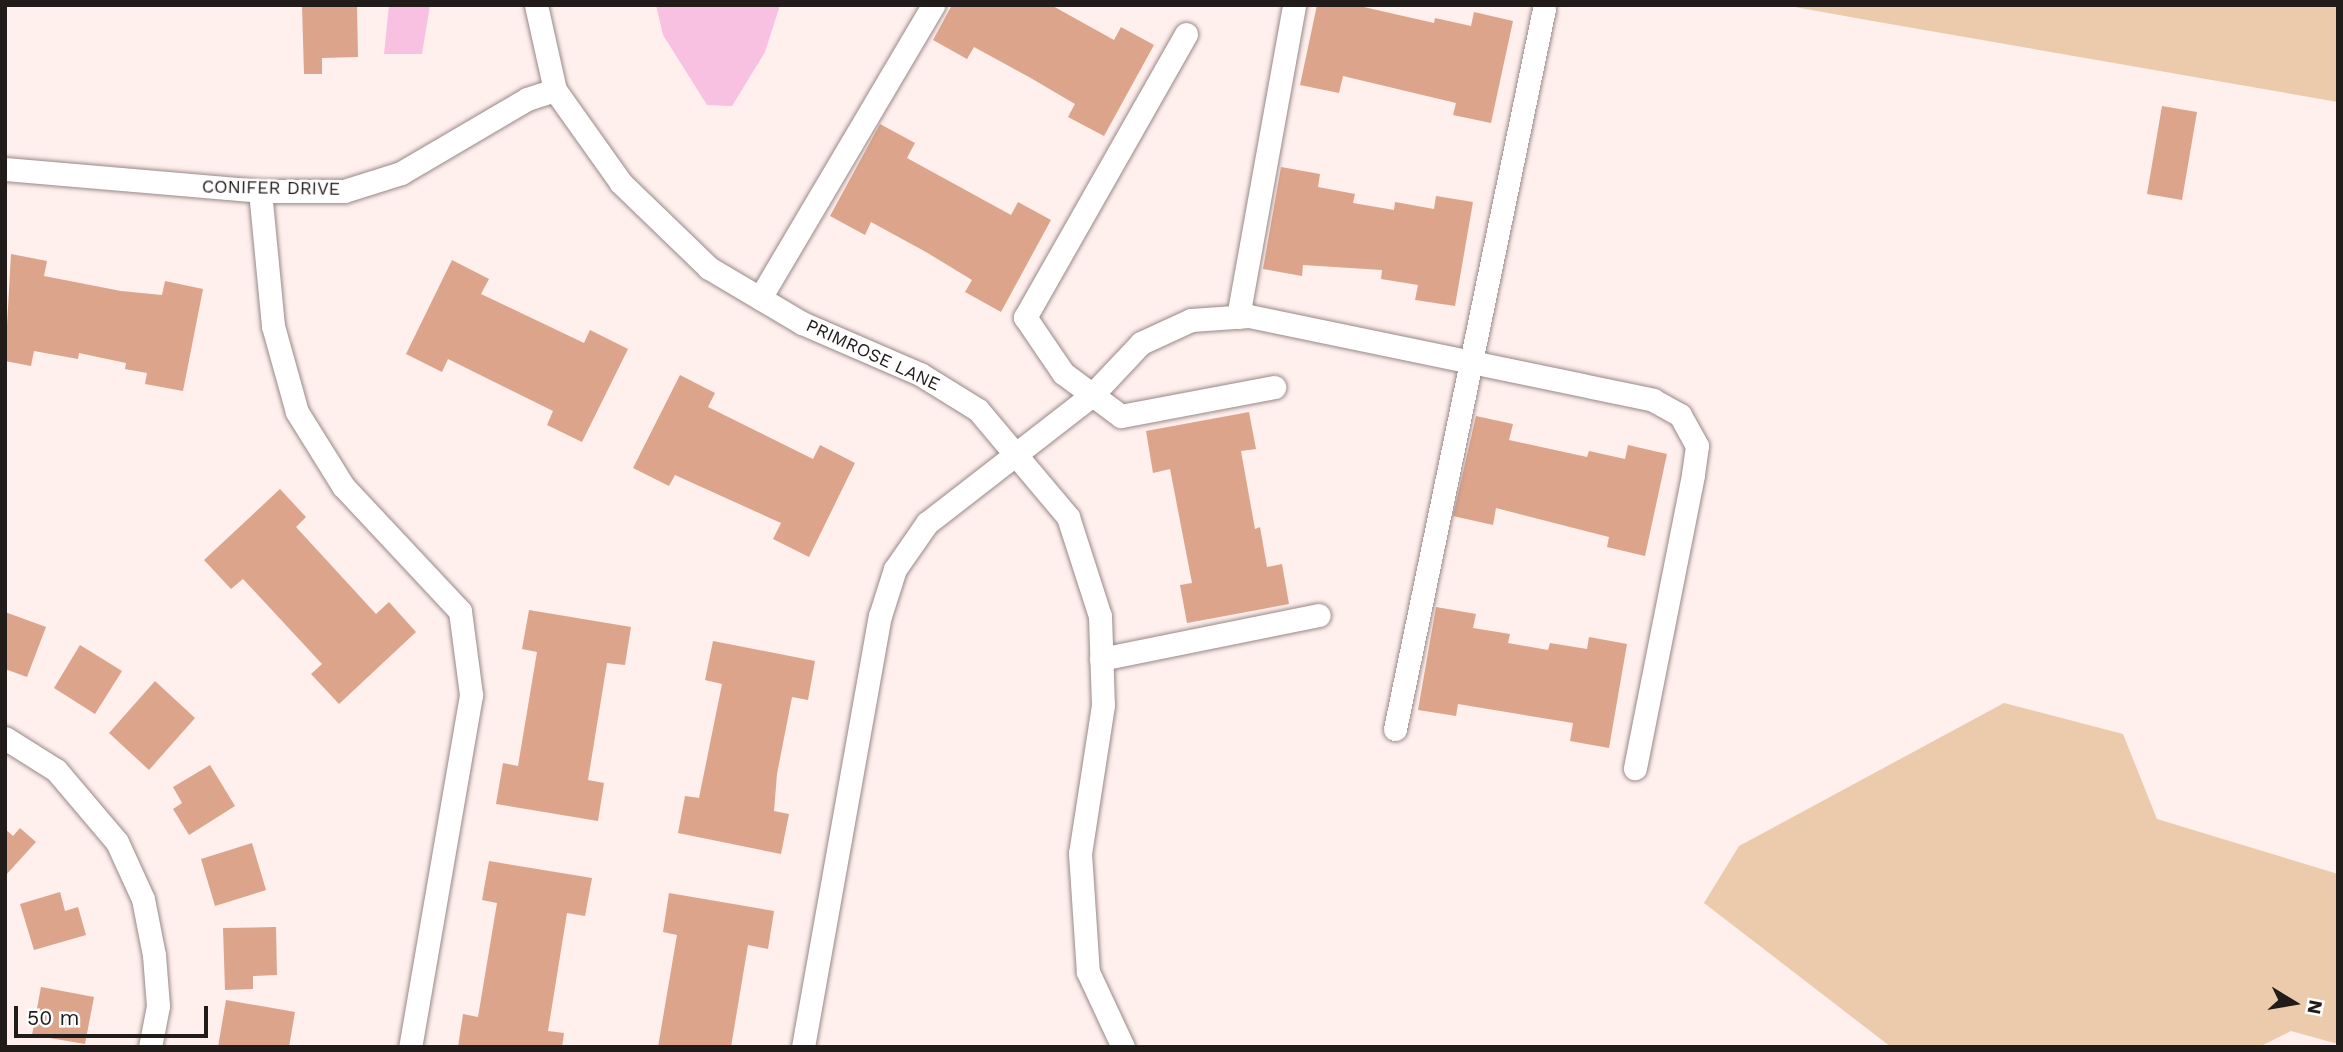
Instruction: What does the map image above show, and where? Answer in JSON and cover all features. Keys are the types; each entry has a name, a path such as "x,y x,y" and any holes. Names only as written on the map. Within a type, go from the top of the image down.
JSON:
{"street":[{"name":"PRIMROSE LANE","path":"536,5 555,90 621,183 709,268 760,298 920,374 978,410 1017,449 1068,517 1100,616 1103,705 1080,853 1088,972 1123,1047"},
{"path":"760,298 933,5"},
{"path":"1238,317 1294,5"},
{"path":"1395,729 1544,9"},
{"path":"1186,34 1025,317 1063,373 1121,416 1274,387"},
{"name":"CONIFER DRIVE","path":"5,169 260,191 344,191 401,173 527,99 555,90"},
{"path":"260,191 273,326 297,412 343,486 460,611 471,695 410,1047"},
{"path":"803,1047 880,616 895,569 927,523 1017,449 1092,395 1141,343 1191,320 1238,317 1472,362 1653,400 1680,415 1697,446 1636,768"},
{"path":"1101,659 1320,615"},
{"path":"5,738 57,770 117,842 144,899 154,955 158,1006 150,1047"}],"shaded area":[{"path":"389,5 430,5 422,54 384,54"},
{"path":"656,5 780,5 765,52 732,106 707,105 663,35"},
{"path":"1784,5 2338,5 2338,102 1867,20"},
{"path":"2004,703 2123,734 2157,819 2338,874 2338,1044 2291,1031 2259,1047 1891,1047 1704,903 1739,846"}],"building":[{"path":"302,5 357,5 358,57 322,58 322,74 304,74"},
{"path":"952,5 1051,5 1114,40 1121,27 1154,45 1104,136 1068,117 1075,104 1029,77 974,47 967,59 933,40"},
{"path":"1317,5 1355,5 1434,23 1435,18 1471,26 1474,12 1513,21 1491,123 1453,115 1456,103 1343,76 1339,93 1300,85"},
{"path":"2162,106 2197,112 2182,200 2147,194"},
{"path":"880,124 915,143 907,158 1011,215 1018,202 1051,220 1001,312 965,292 972,280 926,252 871,222 865,235 830,216"},
{"path":"1281,167 1320,174 1318,187 1355,194 1353,203 1394,210 1395,202 1434,209 1436,196 1473,202 1455,306 1415,300 1418,285 1381,279 1382,270 1303,265 1302,276 1263,269"},
{"path":"11,254 47,261 44,276 121,291 162,295 165,281 203,289 183,391 145,384 147,373 125,369 126,363 79,353 78,359 34,351 31,366 5,361"},
{"path":"452,260 489,279 481,294 584,343 590,330 628,349 582,442 547,425 553,411 448,359 442,372 406,354"},
{"path":"680,375 715,393 708,407 813,459 820,445 855,463 809,557 773,539 781,523 675,475 669,486 633,468"},
{"path":"1249,412 1256,449 1241,451 1255,529 1260,527 1267,567 1282,564 1289,604 1187,623 1180,585 1192,583 1170,469 1153,473 1146,431"},
{"path":"1476,416 1513,424 1509,440 1587,457 1589,451 1625,459 1628,445 1667,454 1645,556 1607,547 1609,537 1496,508 1493,525 1453,516"},
{"path":"280,489 306,517 296,527 376,614 389,602 416,632 339,704 311,674 322,664 243,579 231,589 204,560"},
{"path":"1436,607 1476,614 1473,628 1510,634 1508,643 1548,650 1550,643 1587,649 1589,637 1627,644 1609,748 1570,741 1573,723 1458,704 1456,716 1418,710"},
{"path":"529,610 631,627 625,665 607,663 588,780 604,783 598,821 496,804 503,763 518,766 537,652 522,649"},
{"path":"5,612 46,627 27,677 5,669"},
{"path":"713,641 815,661 808,700 792,697 777,774 774,811 789,814 781,854 678,833 685,796 699,798 722,684 705,680"},
{"path":"80,645 122,671 95,714 54,688"},
{"path":"155,681 195,718 149,770 109,733"},
{"path":"210,765 235,806 189,835 173,809 182,803 173,787"},
{"path":"20,828 36,842 5,876 5,829 13,836"},
{"path":"252,843 266,890 215,906 201,859"},
{"path":"489,861 592,878 585,916 567,913 548,1031 564,1033 562,1047 458,1047 463,1014 478,1017 497,903 482,900"},
{"path":"60,892 65,911 78,907 86,935 34,950 20,904"},
{"path":"669,893 774,911 768,949 748,945 731,1047 658,1047 677,935 663,932"},
{"path":"276,927 277,975 253,976 253,989 225,990 223,928"},
{"path":"41,987 94,997 85,1044 32,1035"},
{"path":"226,1000 295,1012 289,1047 218,1047"}]}
